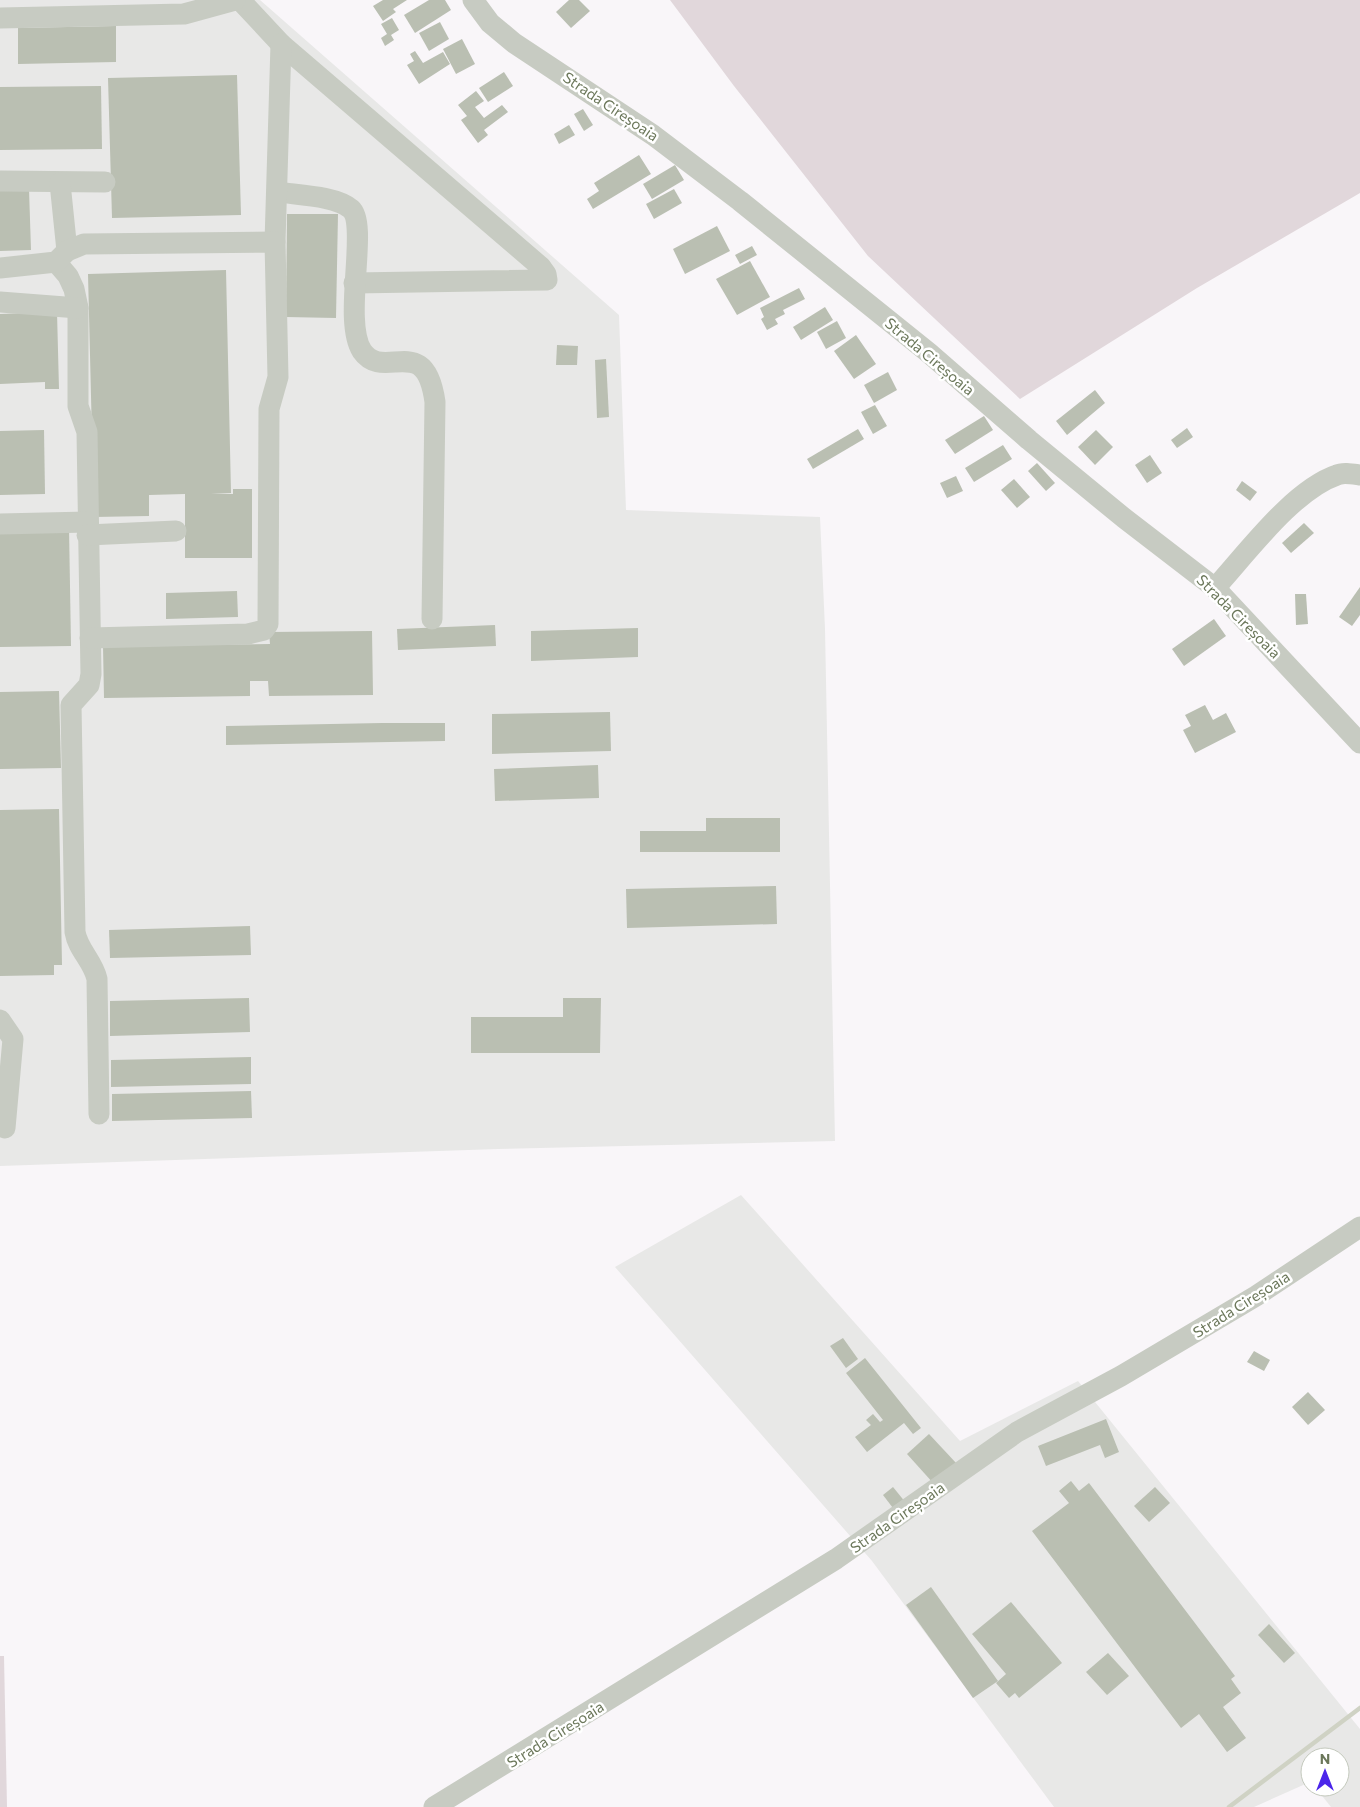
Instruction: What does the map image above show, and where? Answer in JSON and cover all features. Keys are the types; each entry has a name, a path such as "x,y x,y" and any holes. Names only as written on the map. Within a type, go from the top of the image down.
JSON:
{"street":[{"path":"0,18 184,14 235,0"},
{"path":"240,0 281,44 541,266 546,274 546,280 537,282 354,283"},
{"name":"Strada Cireșoaia","path":"472,0 490,23 514,43 653,135 740,201 929,354 1109,506 1215,588 1360,743"},
{"path":"90,638 248,634 264,630 268,624 269,409 278,376 275,242 281,44"},
{"path":"0,181 105,182"},
{"path":"60,183 62,257 78,308 78,406 87,432 91,674 89,685 71,705 75,932 77,942 92,964 96,979 99,1114"},
{"path":"278,192 338,202 352,210 358,222 354,283 356,336 362,352 380,361 417,363 427,371 432,382 435,402 432,620"},
{"path":"0,268 62,257 84,244 275,242"},
{"path":"0,302 78,308"},
{"path":"1215,588 1286,510 1312,487 1339,474 1360,475"},
{"path":"0,524 176,531"},
{"path":"0,1020 13,1039 5,1128"},
{"name":"Strada Cireșoaia","path":"434,1807 836,1559 1017,1432 1121,1376 1256,1296 1360,1227"}],"shaded area":[{"path":"0,0 260,0 619,315 626,510 820,517 825,629 835,1141 498,1149 0,1166"},
{"path":"670,0 1360,0 1360,193 1197,288 1020,399 868,256 734,86"},
{"path":"741,1195 960,1441 1078,1381 1360,1729 1360,1807 1331,1807 1323,1797 1350,1797 1350,1747 1300,1747 1300,1786 1254,1807 1054,1807 872,1561 615,1267"},
{"path":"0,1656 4,1656 7,1807 0,1807"}],"building":[{"path":"383,0 407,0 393,9 396,12 383,21 373,6"},
{"path":"429,0 445,0 451,10 415,33 404,15"},
{"path":"569,0 579,0 590,11 571,28 556,12"},
{"path":"392,18 399,30 391,35 394,40 385,46 381,38 387,34 381,24"},
{"path":"440,22 449,39 429,51 419,33"},
{"path":"116,26 116,62 18,64 18,28"},
{"path":"462,39 475,64 456,74 443,49"},
{"path":"415,51 423,63 443,52 450,64 419,84 407,65 414,61 410,54"},
{"path":"504,72 513,86 488,102 479,88"},
{"path":"237,75 241,215 112,218 108,78"},
{"path":"101,86 102,149 0,150 0,87"},
{"path":"476,91 484,101 475,107 484,118 502,105 508,112 484,130 488,135 478,143 461,120 467,116 458,105"},
{"path":"583,109 593,125 584,131 574,114"},
{"path":"569,125 575,135 559,144 554,134"},
{"path":"639,155 651,174 593,209 587,199 599,191 594,183"},
{"path":"675,165 684,180 652,199 643,184"},
{"path":"29,189 31,250 0,251 0,190"},
{"path":"674,189 682,203 654,219 646,204"},
{"path":"287,214 338,214 336,318 286,317"},
{"path":"717,226 730,251 685,274 673,249"},
{"path":"752,246 757,255 740,264 735,255"},
{"path":"750,261 770,297 737,315 716,279"},
{"path":"226,270 231,493 211,494 233,494 233,489 252,489 252,558 185,558 185,494 149,495 149,516 94,517 88,274"},
{"path":"799,288 805,299 783,310 785,314 775,319 778,324 767,330 761,319 764,317 760,308"},
{"path":"825,307 833,320 801,340 793,327"},
{"path":"57,312 59,389 45,389 45,382 0,384 0,314"},
{"path":"837,321 846,338 826,349 817,332"},
{"path":"856,335 876,364 854,379 834,351"},
{"path":"557,345 578,346 577,365 556,365"},
{"path":"606,359 609,417 597,418 595,360"},
{"path":"888,372 897,390 874,403 864,385"},
{"path":"1095,390 1105,403 1067,435 1056,421"},
{"path":"875,405 887,426 873,434 861,412"},
{"path":"984,416 993,430 955,454 945,440"},
{"path":"1187,428 1193,437 1177,448 1171,440"},
{"path":"858,429 864,439 813,469 807,459"},
{"path":"44,430 45,494 0,495 0,431"},
{"path":"1096,430 1113,447 1095,465 1078,447"},
{"path":"1003,445 1012,459 974,482 965,468"},
{"path":"1150,455 1162,473 1147,483 1135,465"},
{"path":"1037,463 1055,483 1046,491 1028,471"},
{"path":"956,476 963,491 947,498 940,483"},
{"path":"1014,479 1030,497 1017,508 1001,490"},
{"path":"1242,481 1257,492 1250,501 1236,490"},
{"path":"1304,523 1314,533 1291,553 1282,543"},
{"path":"0,527 69,527 71,646 0,647"},
{"path":"1360,587 1360,615 1352,626 1339,617"},
{"path":"237,591 238,617 166,619 166,593"},
{"path":"1295,594 1306,594 1308,624 1296,625"},
{"path":"1214,619 1226,636 1184,666 1172,649"},
{"path":"495,625 496,646 398,650 397,629"},
{"path":"638,628 638,657 531,661 531,631"},
{"path":"372,631 373,695 269,696 268,681 250,681 250,696 104,698 103,646 270,644 269,632"},
{"path":"59,691 61,768 0,769 0,692"},
{"path":"1205,705 1213,720 1226,713 1236,732 1195,753 1183,730 1191,726 1185,715"},
{"path":"610,712 611,751 492,754 492,714"},
{"path":"445,723 445,741 226,745 226,726"},
{"path":"598,765 599,798 495,801 494,769"},
{"path":"59,809 62,965 54,965 54,975 0,976 0,810"},
{"path":"706,818 780,818 780,852 640,852 640,831 706,831"},
{"path":"776,886 777,924 627,928 626,889"},
{"path":"250,926 251,955 110,958 109,930"},
{"path":"249,998 250,1032 110,1036 110,1001"},
{"path":"563,998 601,998 600,1053 471,1053 471,1017 563,1017"},
{"path":"251,1057 251,1084 111,1087 111,1060"},
{"path":"251,1091 252,1118 112,1121 112,1094"},
{"path":"843,1338 858,1359 846,1368 830,1346"},
{"path":"1254,1351 1270,1360 1264,1371 1247,1362"},
{"path":"865,1358 921,1428 913,1434 904,1423 867,1452 855,1437 871,1425 866,1420 873,1414 880,1422 883,1420 846,1373"},
{"path":"1308,1392 1325,1410 1308,1425 1292,1407"},
{"path":"1106,1419 1119,1452 1105,1458 1100,1445 1046,1466 1038,1446"},
{"path":"929,1434 957,1464 934,1484 907,1454"},
{"path":"1071,1481 1079,1491 1089,1483 1235,1676 1231,1679 1241,1693 1223,1707 1246,1738 1227,1752 1199,1714 1181,1728 1032,1531 1069,1503 1059,1491"},
{"path":"893,1487 906,1503 896,1512 883,1495"},
{"path":"1155,1487 1170,1503 1149,1522 1134,1506"},
{"path":"931,1587 998,1681 973,1698 906,1605"},
{"path":"1011,1602 1062,1663 1019,1698 1015,1693 1009,1698 996,1683 1006,1674 972,1634"},
{"path":"1269,1624 1295,1653 1284,1663 1258,1635"},
{"path":"1108,1653 1129,1676 1107,1695 1086,1672"}],"waterway":[{"path":"1229,1807 1360,1708"}]}
